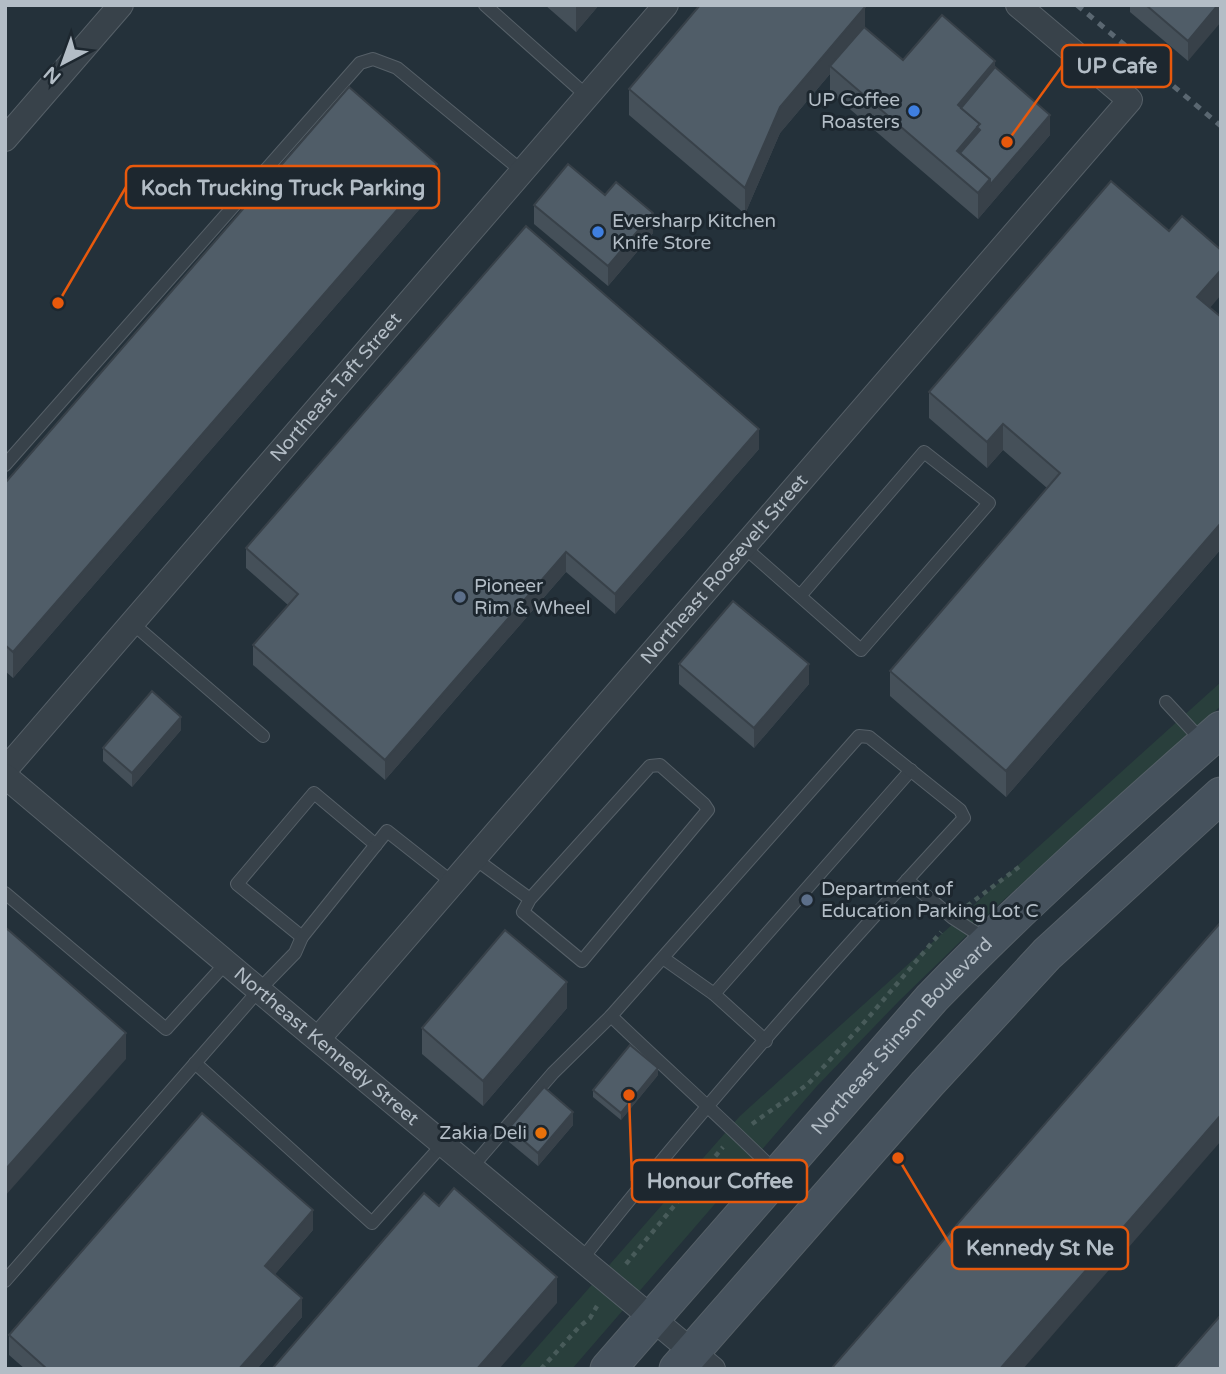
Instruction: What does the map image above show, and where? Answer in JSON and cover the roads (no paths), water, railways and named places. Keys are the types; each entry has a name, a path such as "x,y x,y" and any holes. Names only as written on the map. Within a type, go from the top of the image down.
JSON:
{"main road":[{"name":"Northeast Stinson Boulevard","path":"608,1369 932,998 988,940 1083,851 1213,736"},
{"path":"694,1363 927,1084 1047,954 1221,795"}],"street":[{"path":"5,139 121,5"},
{"name":"Northeast Taft Street","path":"5,770 666,5"},
{"name":"Northeast Roosevelt Street","path":"317,1039 1130,100 1018,5"},
{"name":"Northeast Kennedy Street","path":"5,776 653,1319 694,1363"}],"lane":[{"path":"485,5 587,96"},
{"path":"5,465 360,63 373,59 397,68 522,171"},
{"path":"744,547 861,650 989,503 924,452 800,596"},
{"path":"132,623 263,736"},
{"path":"1166,702 1213,736"},
{"path":"471,1168 553,1073 611,1016 859,736 869,737 960,810 964,818 708,1107 582,1259"},
{"path":"660,765 708,810 582,961 523,912 530,900 650,766 660,765"},
{"path":"714,994 911,770"},
{"path":"302,937 237,884 314,793 376,845"},
{"path":"5,1281 259,990 295,953 302,937 387,831 453,883"},
{"path":"474,858 530,900"},
{"path":"908,880 953,918 988,940"},
{"path":"5,893 166,1029 226,963"},
{"path":"663,958 714,994 766,1041"},
{"path":"611,1016 778,1174"},
{"path":"195,1063 372,1223 443,1144"}],"railway":[{"path":"1077,5 1221,126"}],"place":[{"name":"UP Coffee Roasters","path":"914,111"},
{"name":"UP Cafe","path":"1007,142"},
{"name":"Eversharp Kitchen Knife Store","path":"598,232"},
{"name":"Koch Trucking Truck Parking","path":"58,303"},
{"name":"Pioneer Rim & Wheel","path":"460,597"},
{"name":"Department of Education Parking Lot C","path":"807,900"},
{"name":"Honour Coffee","path":"629,1095"},
{"name":"Zakia Deli","path":"541,1133"},
{"name":"Kennedy St Ne","path":"898,1158"}]}
